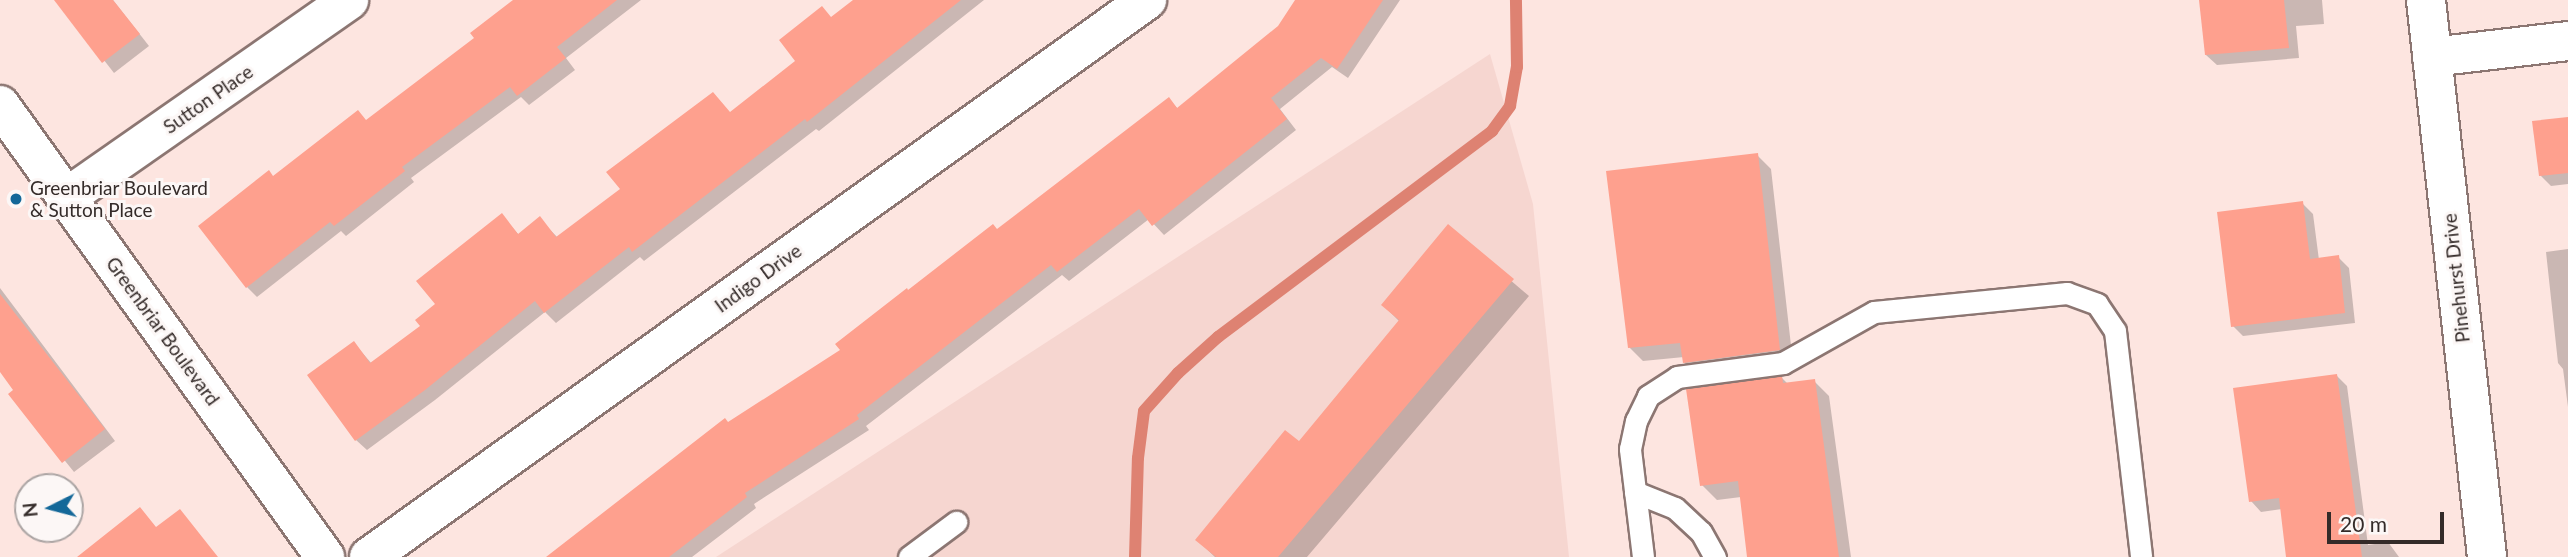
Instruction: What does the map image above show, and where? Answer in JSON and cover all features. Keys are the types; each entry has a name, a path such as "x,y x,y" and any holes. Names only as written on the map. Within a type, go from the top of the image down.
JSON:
{"street":[{"name":"Sutton Place","path":"67,197 349,0"},
{"name":"Indigo Drive","path":"369,557 1147,0"},
{"name":"Pinehurst Drive","path":"2426,0 2487,557"},
{"path":"2432,57 2568,41"},
{"name":"Greenbriar Boulevard","path":"0,105 325,557"}],"lane":[{"path":"1643,557 1630,450 1636,421 1648,396 1677,377 1783,363 1874,312 2067,293 2097,304 2115,331 2141,557"},
{"path":"1635,492 1675,508 1701,532 1715,557"},
{"path":"909,557 956,522"}],"shaded area":[{"path":"1490,54 1533,204 1569,557 716,557"}],"building":[{"path":"54,0 113,0 140,34 102,63"},
{"path":"513,0 617,0 557,47 566,58 517,96 510,87 402,167 405,171 334,226 330,222 246,288 198,226 269,170 273,176 358,110 366,120 474,38 470,33"},
{"path":"853,0 961,0 807,122 805,119 632,252 629,247 544,313 535,301 425,390 355,441 307,375 354,341 370,363 420,326 415,320 435,304 416,281 502,213 518,234 540,216 556,237 620,189 606,172 713,92 730,112 795,61 779,40 822,6 831,17"},
{"path":"1295,0 1383,0 1337,69 1321,58 1271,98 1287,119 1152,226 1139,209 1057,272 1051,265 857,415 859,419 745,493 747,497 669,557 546,557 725,418 728,422 840,350 835,344 907,288 908,290 993,224 997,229 1169,97 1177,108 1278,26"},
{"path":"2199,0 2284,0 2289,48 2205,55"},
{"path":"2568,117 2568,173 2539,176 2532,121"},
{"path":"1758,153 1780,350 1683,363 1680,343 1628,348 1606,171"},
{"path":"2303,201 2310,259 2339,255 2345,313 2231,327 2217,212"},
{"path":"1448,224 1514,279 1278,557 1216,557 1195,540 1285,430 1299,441 1399,320 1381,305"},
{"path":"0,294 105,429 62,463 8,394 13,390 0,372"},
{"path":"2337,374 2362,557 2286,557 2279,498 2249,502 2233,388"},
{"path":"1782,376 1783,383 1815,379 1839,557 1747,557 1738,481 1700,486 1686,389"},
{"path":"140,507 156,527 180,509 218,557 77,557"}],"waterway":[{"path":"1135,557 1138,458 1144,411 1178,373 1218,337 1492,131 1510,106 1517,67 1516,0"}],"place":[{"name":"Greenbriar Boulevard & Sutton Place","path":"16,199"}]}
